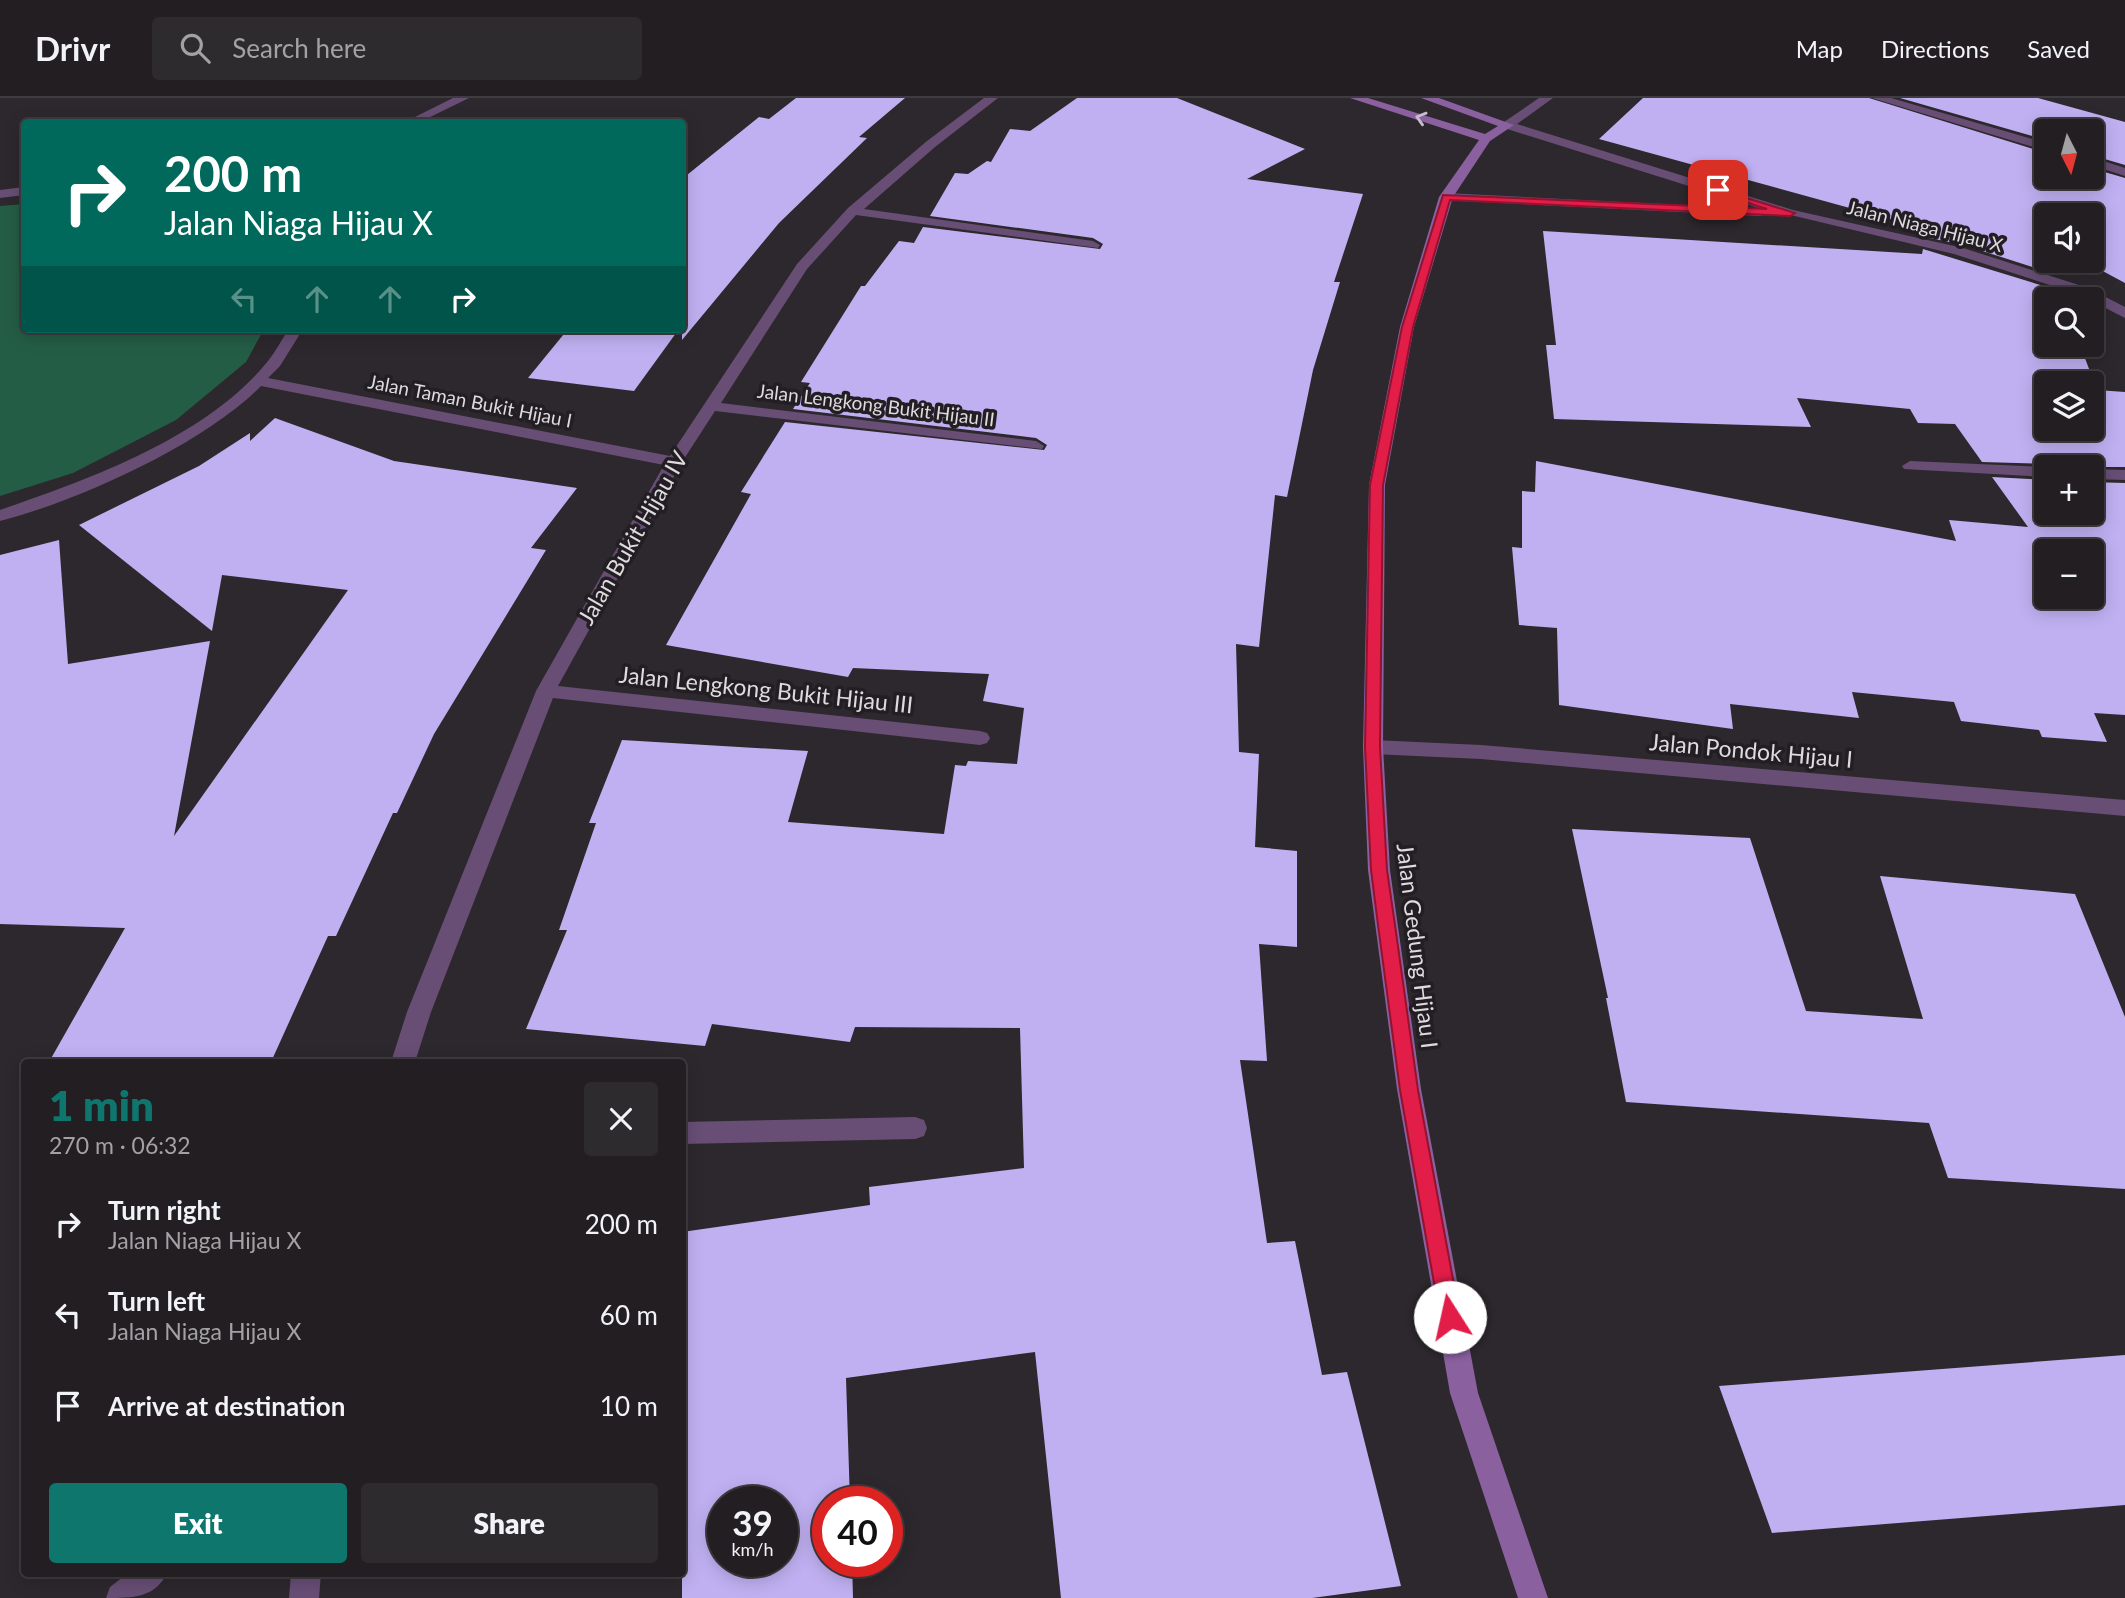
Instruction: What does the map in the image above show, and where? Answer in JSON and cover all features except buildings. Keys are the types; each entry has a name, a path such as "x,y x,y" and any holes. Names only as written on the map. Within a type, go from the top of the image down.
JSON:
{"street":[{"path":"418,119 463,98"},
{"name":"Jalan Bukit Hijau IV","path":"404,1059 419,1012 546,691 674,463 802,267 853,211 930,144 992,98"},
{"path":"1356,98 1486,138"},
{"path":"1427,98 1508,125 1547,98"},
{"path":"1878,98 2034,144"},
{"name":"Jalan Gedung Hijau I","path":"1508,125 1486,138 1446,197 1407,327 1377,485 1373,747 1379,870 1409,1090 1464,1393 1533,1598"},
{"name":"Jalan Niaga Hijau X","path":"1508,125 1790,213 1958,251 2083,291 2106,301 2125,314"},
{"path":"2104,165 2125,172"},
{"path":"0,194 21,191"},
{"name":"Jalan Niaga Hijau X","path":"1446,197 1790,213"},
{"path":"853,211 1093,245"},
{"path":"0,516 80,489 152,455 212,418 258,381 289,344 294,333"},
{"name":"Jalan Taman Bukit Hijau I","path":"258,381 674,463"},
{"name":"Jalan Lengkong Bukit Hijau II","path":"710,405 1036,446"},
{"path":"1910,466 2034,471"},
{"path":"2104,474 2125,475"},
{"name":"Jalan Lengkong Bukit Hijau III","path":"546,691 980,738"},
{"name":"Jalan Pondok Hijau I","path":"1373,747 1481,752 2125,808"},
{"path":"686,1133 915,1128"},
{"path":"121,1598 147,1577"},
{"path":"304,1598 306,1577"}],"green space":[{"path":"21,204 21,333 262,333 246,362 176,420 73,473 0,496 0,206"}],"route":[{"path":"1450,1317 1409,1090 1379,870 1373,747 1377,485 1407,327 1446,197 1790,213 1718,190"}]}
